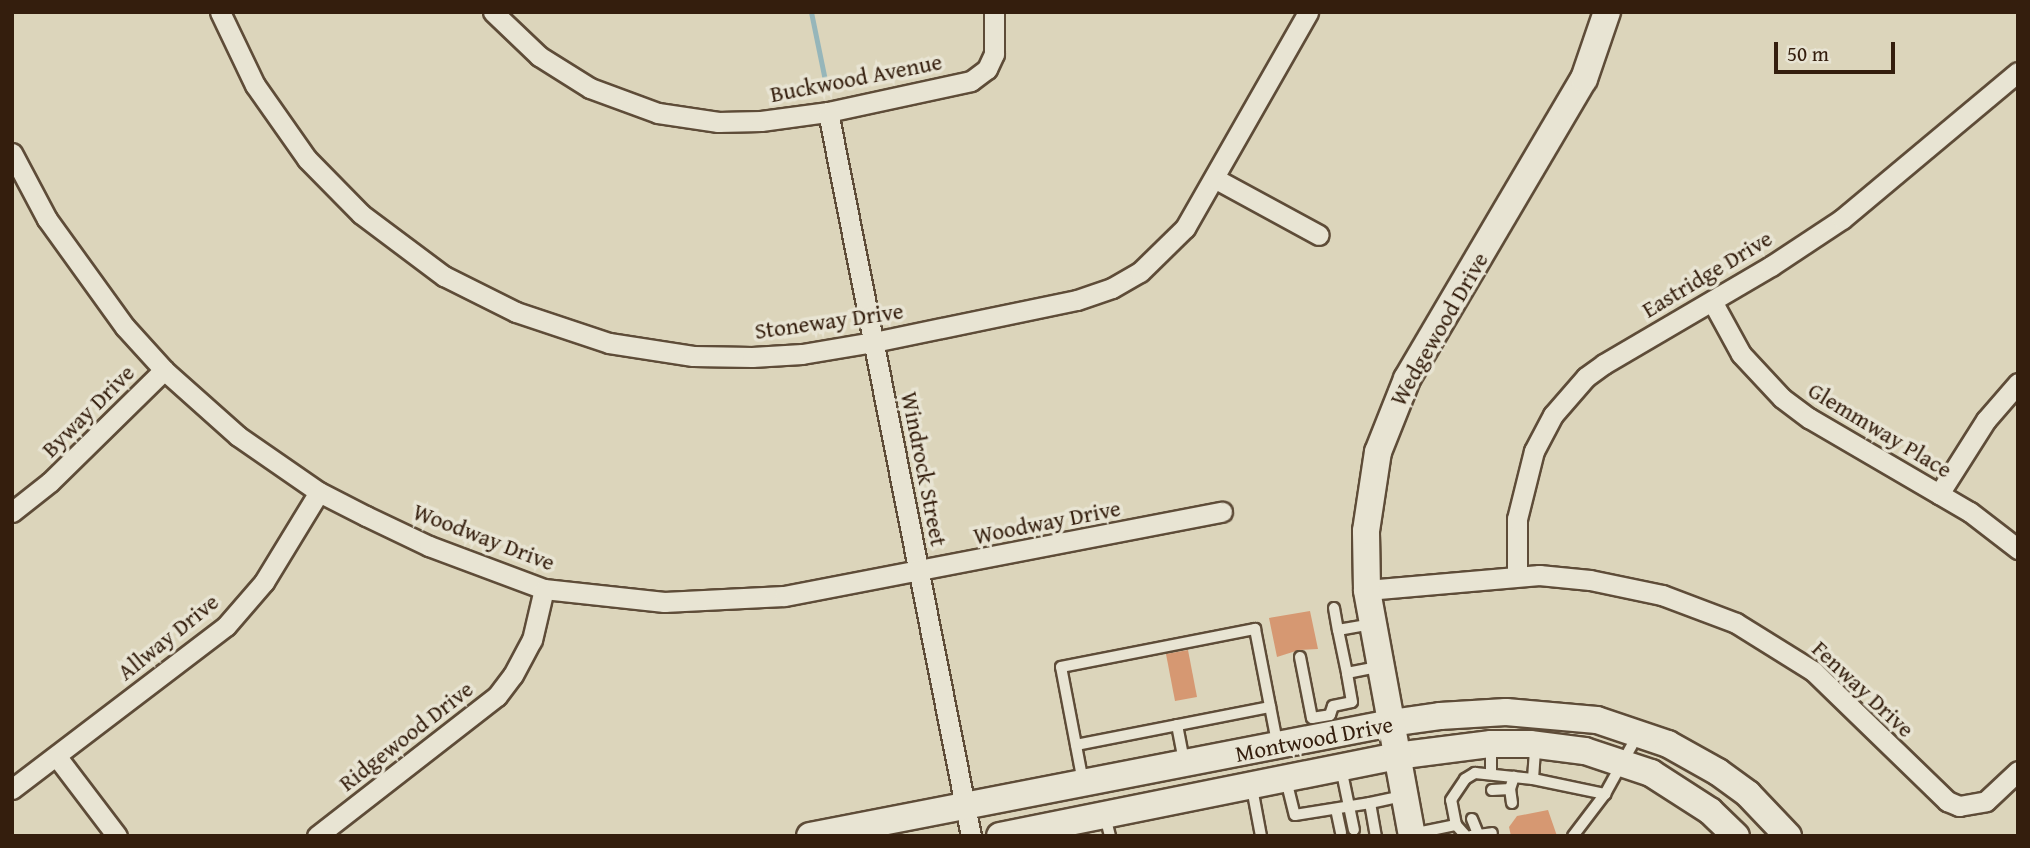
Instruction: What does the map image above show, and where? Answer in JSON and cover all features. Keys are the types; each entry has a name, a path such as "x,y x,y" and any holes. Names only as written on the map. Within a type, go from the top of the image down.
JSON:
{"main road":[{"name":"Wedgewood Drive","path":"1412,835 1371,624 1367,590 1366,530 1378,452 1407,379 1584,79 1607,12"},
{"name":"Montwood Drive","path":"810,836 1278,746 1314,728 1506,712 1564,715 1639,732 1691,755 1718,772 1748,794 1788,836"},
{"name":"Montwood Drive","path":"1000,836 1107,826 1170,802 1396,756 1491,744 1535,744 1585,751 1624,762 1681,790 1736,836"},
{"path":"1170,802 1173,765"}],"street":[{"name":"Stoneway Drive","path":"220,12 255,85 307,159 361,214 398,244 472,292 569,332 659,352 752,357 802,354 874,342 1077,300 1112,288 1140,272 1168,248 1185,228 1308,12"},
{"name":"Buckwood Avenue","path":"493,12 525,44 564,73 629,105 682,118 718,122 761,121 828,112 978,77 987,69 994,54 994,12"},
{"name":"Eastridge Drive","path":"1517,575 1517,519 1523,484 1534,451 1553,415 1586,377 1604,363 1771,267 1842,219 2018,72"},
{"name":"Windrock Street","path":"828,112 971,836"},
{"name":"Woodway Drive","path":"12,153 47,219 80,270 125,327 164,370 238,436 319,492 429,546 544,589 609,598 708,602 784,596 1222,512"},
{"path":"1214,178 1319,235"},
{"name":"Glemmway Place","path":"1712,300 1741,354 1782,398 1809,418 1989,525 2018,549"},
{"name":"Byway Drive","path":"12,512 50,482 164,370"},
{"path":"1939,494 1986,419 2018,383"},
{"name":"Allway Drive","path":"12,789 226,626 264,582 319,492"},
{"name":"Fenway Drive","path":"1367,590 1517,575 1590,580 1662,595 1736,623 1813,671 1947,802 1959,806 1986,801 2018,771"},
{"name":"Ridgewood Drive","path":"317,836 497,696 513,675 531,640 544,589"},
{"path":"57,757 117,836"}],"lane":[{"path":"1300,657 1314,728 1330,715 1333,706 1352,702 1334,608"},
{"path":"1338,630 1371,624"},
{"path":"1083,783 1061,667 1255,629 1278,746"},
{"path":"1346,673 1380,667"},
{"path":"1076,745 1270,707"},
{"path":"1173,765 1177,725"},
{"path":"1573,836 1605,794 1639,732"},
{"path":"1490,774 1491,744"},
{"path":"1533,779 1535,744"},
{"path":"1341,767 1354,830"},
{"path":"1456,825 1451,800 1465,779 1475,773 1533,779 1605,794"},
{"path":"1512,803 1510,789 1514,777"},
{"path":"1285,779 1295,816 1405,796"},
{"path":"1251,786 1261,836"},
{"path":"1492,790 1510,789"},
{"path":"1370,803 1376,836"},
{"path":"1336,809 1341,832"},
{"path":"1472,819 1472,835"},
{"path":"1412,835 1456,825 1472,835 1492,833"}],"building":[{"path":"1310,611 1318,649 1299,650 1277,657 1269,618"},
{"path":"1188,650 1197,697 1175,701 1166,654"},
{"path":"1548,810 1557,836 1511,836 1509,827 1517,816"}],"waterway":[{"path":"811,12 826,85"}]}
